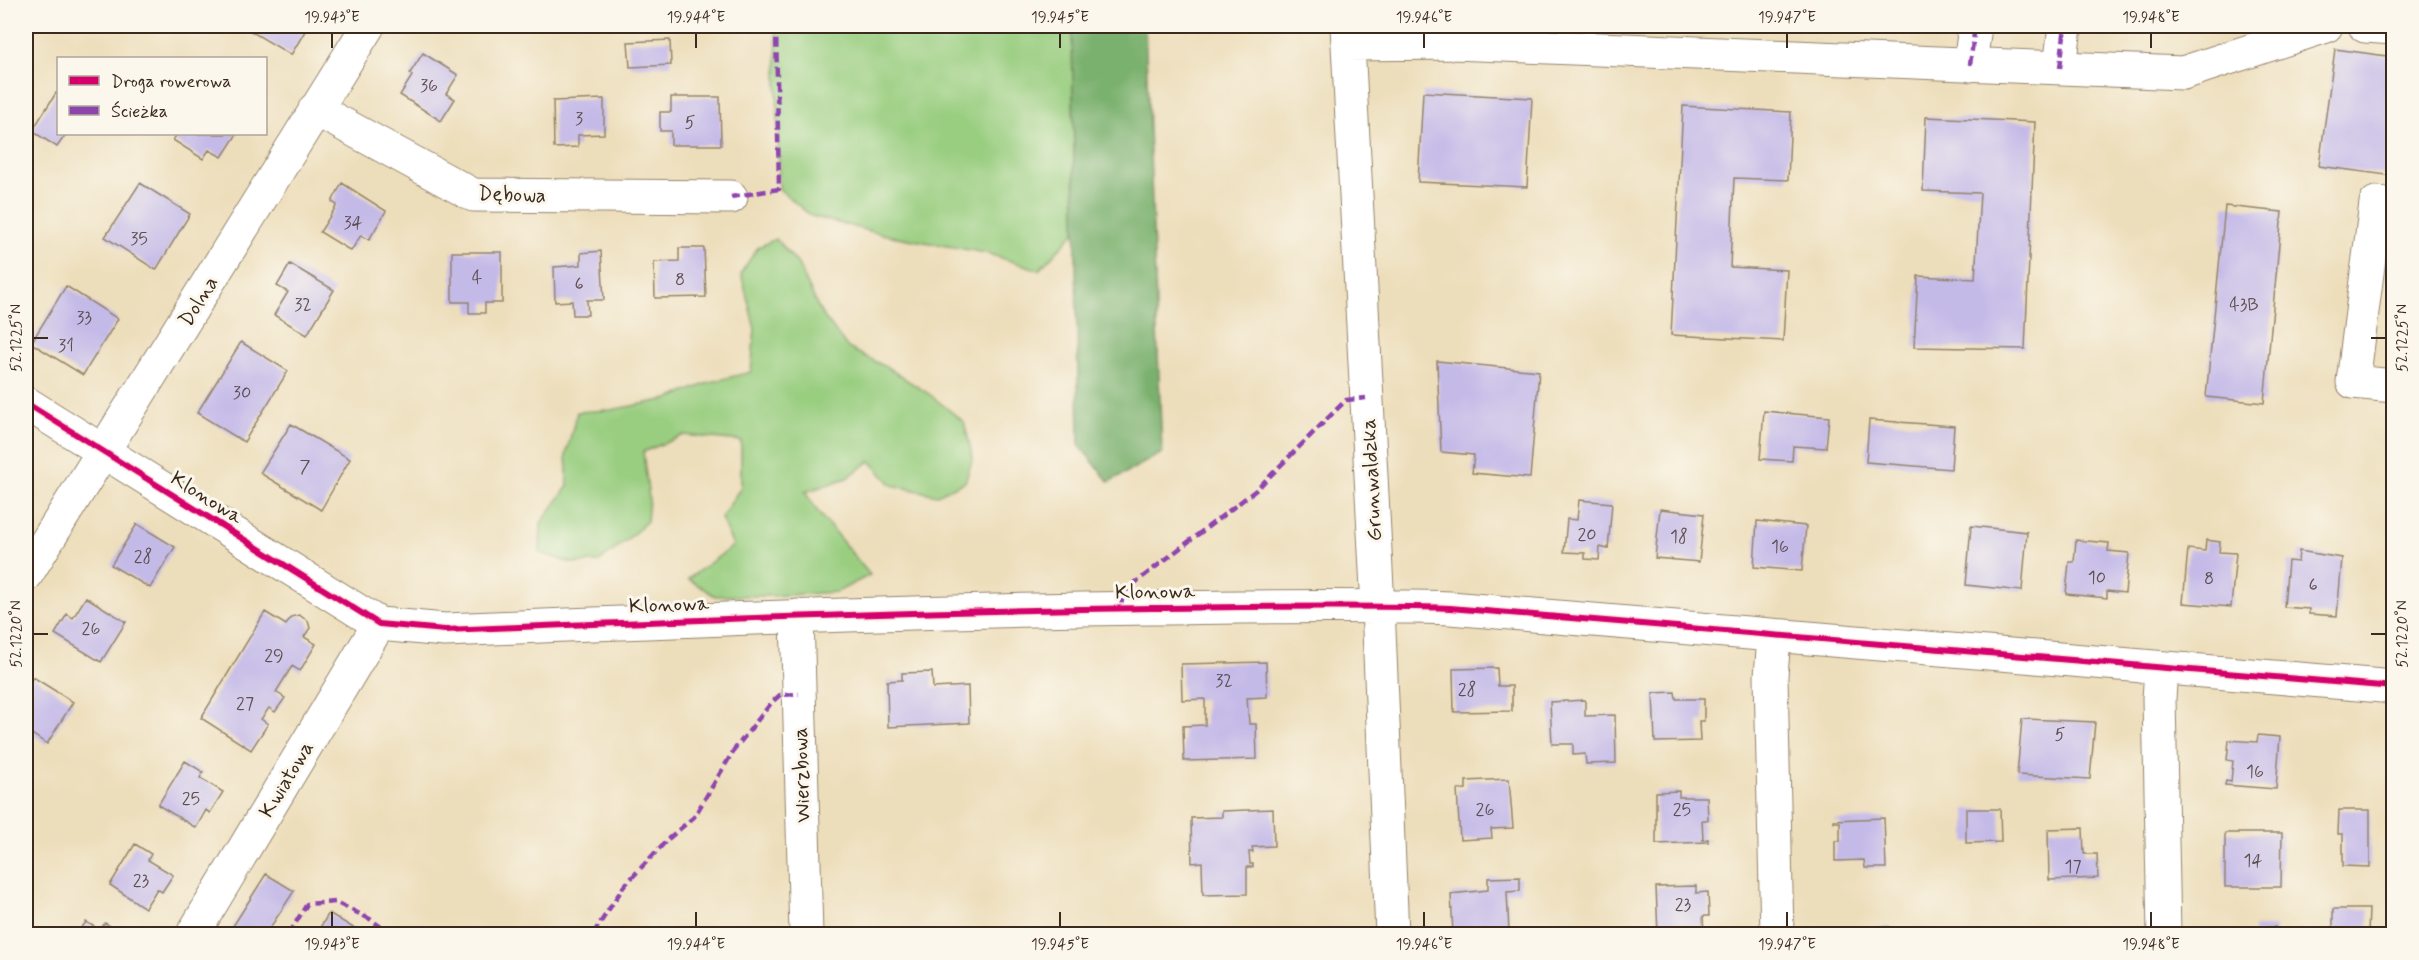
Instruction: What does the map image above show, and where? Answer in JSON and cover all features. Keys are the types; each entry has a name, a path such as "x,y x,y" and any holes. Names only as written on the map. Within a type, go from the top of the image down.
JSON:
{"street":[{"name":"Dolna","path":"26,575 368,26"},
{"path":"1970,65 1974,26"},
{"path":"2060,68 2065,26"},
{"path":"1347,35 1452,34 1970,65 2183,73 2326,26"},
{"path":"2365,26 2394,28"},
{"name":"Grunwaldzka","path":"1347,35 1378,607 1392,934"},
{"name":"Dębowa","path":"315,109 473,195 730,197"},
{"path":"2394,205 2376,203 2353,382 2394,386"},
{"name":"Klonowa","path":"26,403 379,624 445,630 920,611 1450,608 1774,637 2394,687"},
{"name":"Wierzbowa","path":"797,616 806,934"},
{"name":"Kwiatowa","path":"193,934 379,624"},
{"path":"1774,637 1771,676 1777,934"},
{"path":"2161,669 2159,699 2164,934"}],"green space":[{"path":"776,26 1072,26 1075,232 1039,270 986,253 886,235 811,216 779,189"},
{"path":"1072,26 1145,26 1162,453 1109,482 1079,445"},
{"path":"776,239 798,264 821,313 848,348 888,368 929,394 964,422 973,458 965,482 937,495 892,485 870,461 847,478 805,492 818,512 870,575 837,592 772,596 715,596 688,579 733,546 721,518 741,487 741,441 684,435 643,452 649,498 647,521 627,540 599,562 571,563 540,553 541,523 568,486 566,455 577,412 611,410 668,399 711,382 751,372 755,329 741,273 758,247"}],"building":[{"path":"242,26 308,26 291,55"},
{"path":"670,40 671,65 630,67 628,42"},
{"path":"2335,49 2394,57 2394,176 2319,166"},
{"path":"423,53 458,75 446,94 455,99 441,121 400,95"},
{"path":"1423,92 1532,98 1527,187 1418,182"},
{"path":"56,93 57,135 65,135 57,147 32,131"},
{"path":"671,97 720,97 721,145 671,145 671,131 660,131 660,112 671,112"},
{"path":"604,99 604,134 578,135 578,147 554,148 553,101"},
{"path":"1683,106 1791,112 1788,180 1734,178 1730,267 1787,270 1783,341 1671,335"},
{"path":"1926,117 2035,122 2025,349 1914,347 1918,276 1975,279 1980,193 1923,191"},
{"path":"176,135 236,135 222,157 209,150 203,159 173,140"},
{"path":"140,183 190,214 156,270 105,237"},
{"path":"342,183 386,211 369,240 361,235 351,251 320,232 337,205 332,202"},
{"path":"2225,206 2282,212 2264,403 2206,397"},
{"path":"679,248 704,248 706,297 655,298 654,262 679,261"},
{"path":"601,251 604,300 587,300 588,315 573,315 572,301 555,302 554,267 581,265 581,253"},
{"path":"452,252 502,252 502,303 485,303 485,313 469,313 469,302 452,302"},
{"path":"290,264 334,290 307,335 274,315 288,292 277,286"},
{"path":"66,286 118,319 83,375 31,343"},
{"path":"241,342 288,371 244,442 197,413"},
{"path":"1437,361 1539,371 1530,478 1472,473 1474,455 1441,452"},
{"path":"1764,411 1829,417 1826,448 1793,446 1792,461 1760,459"},
{"path":"1869,420 1954,426 1951,469 1866,462"},
{"path":"291,424 350,459 321,510 260,473"},
{"path":"1579,500 1612,503 1608,549 1600,547 1599,560 1585,559 1585,553 1564,552 1567,519 1577,520"},
{"path":"1660,509 1704,514 1699,562 1655,558"},
{"path":"1757,521 1806,526 1802,571 1754,567"},
{"path":"137,524 175,547 150,588 111,565"},
{"path":"1971,526 2027,532 2022,591 1966,585"},
{"path":"2076,540 2109,543 2108,551 2129,553 2125,593 2107,591 2107,598 2066,594 2069,562 2074,562"},
{"path":"2206,540 2220,542 2219,552 2236,553 2231,607 2183,603 2188,549 2205,551"},
{"path":"2299,551 2342,558 2337,616 2309,614 2309,609 2284,607 2288,561 2298,562"},
{"path":"86,597 126,622 101,662 55,634 67,614 73,618"},
{"path":"265,612 286,625 291,617 299,615 308,621 310,628 304,637 316,644 300,671 292,666 276,692 285,698 275,712 269,708 261,719 268,724 251,750 201,718"},
{"path":"1266,662 1267,697 1247,698 1249,724 1256,724 1257,759 1184,761 1183,726 1205,725 1205,699 1182,700 1181,664"},
{"path":"1497,668 1498,686 1512,686 1512,711 1454,712 1453,669"},
{"path":"932,672 933,688 968,686 969,723 888,727 887,681 902,680 902,673"},
{"path":"33,677 73,702 47,744 26,730 26,690"},
{"path":"1675,692 1676,699 1704,699 1704,721 1699,721 1700,741 1655,742 1653,693"},
{"path":"1585,700 1585,716 1615,715 1616,763 1586,764 1585,754 1573,755 1573,744 1552,744 1550,702"},
{"path":"2022,719 2095,722 2090,779 2017,775"},
{"path":"2258,735 2280,737 2276,789 2225,785 2226,781 2231,782 2233,761 2227,760 2229,740 2257,742"},
{"path":"185,761 203,772 200,778 223,792 210,813 206,810 196,828 158,805"},
{"path":"1509,779 1513,828 1491,829 1492,838 1460,840 1457,790 1466,789 1466,781"},
{"path":"1679,791 1679,797 1707,797 1708,820 1702,820 1703,840 1708,839 1708,842 1656,844 1656,792"},
{"path":"1273,809 1274,846 1252,847 1253,852 1249,852 1250,864 1253,864 1253,867 1247,867 1247,894 1203,895 1202,862 1192,863 1191,818 1222,817 1222,811"},
{"path":"1966,809 2000,809 2001,842 1966,843"},
{"path":"2339,810 2370,810 2370,867 2343,866 2343,834 2338,834"},
{"path":"1884,818 1886,868 1865,868 1864,860 1835,861 1835,841 1840,841 1840,822 1834,822 1834,820"},
{"path":"2083,828 2084,854 2097,854 2098,878 2049,880 2048,829"},
{"path":"2225,833 2282,833 2281,887 2225,887"},
{"path":"135,844 151,854 148,860 173,875 162,892 157,889 145,908 110,885"},
{"path":"266,874 294,891 266,934 228,934"},
{"path":"1520,877 1520,891 1507,892 1509,932 1453,934 1451,894 1488,890 1488,878"},
{"path":"1696,886 1696,893 1708,892 1709,916 1703,916 1704,934 1658,934 1656,887"},
{"path":"2333,909 2369,909 2368,934 2333,934"},
{"path":"329,913 363,934 316,934"},
{"path":"86,922 100,930 105,923 117,930 115,934 103,932 101,934 77,934"},
{"path":"1890,927 1890,934 1867,934 1867,928"},
{"path":"2253,927 2275,927 2275,934 2253,934"}],"marked path":[{"path":"731,197 779,189 776,26"},
{"path":"1970,65 1975,26"},
{"path":"2060,68 2065,26"},
{"path":"1121,608 1123,592 1256,490 1346,400 1366,398"},
{"path":"593,934 624,886 668,839 694,817 734,750 772,702 780,695 799,694"},
{"path":"289,934 307,904 335,902 370,919 391,934"}],"cycle path":[{"path":"26,403 379,624 445,630 975,611 1301,606 1450,608 2394,687"}]}
